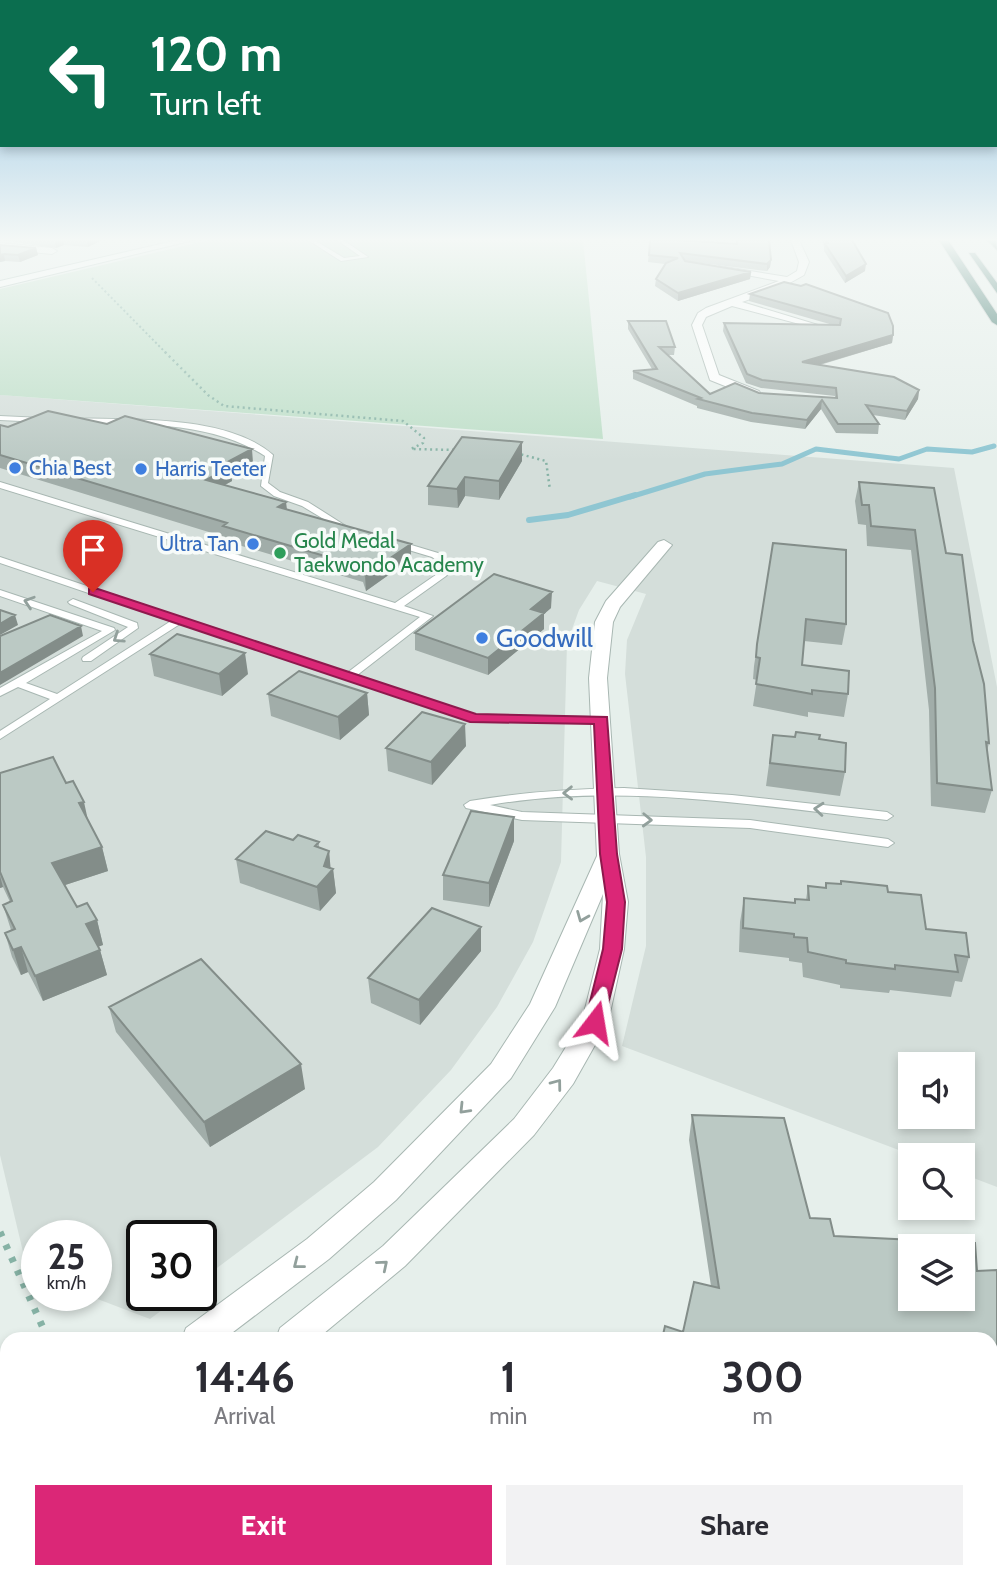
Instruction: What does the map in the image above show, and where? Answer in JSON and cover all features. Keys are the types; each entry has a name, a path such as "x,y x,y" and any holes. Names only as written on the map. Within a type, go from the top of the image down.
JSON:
{"street":[{"path":"706,314 698,320 696,331 709,370 714,377 733,387 765,396"},
{"path":"769,314 814,327"},
{"path":"301,1332 394,1256 524,1127 562,1076 595,1022 612,949 616,902 608,854 598,678 604,622 612,605 664,545"},
{"path":"207,1332 318,1249 385,1191 501,1071 542,1007 608,854"}],"lane":[{"path":"0,418 53,421"},
{"path":"66,421 181,425 256,444 269,454 264,484 277,494 305,504 337,526 361,533"},
{"path":"0,485 428,616 348,677"},
{"path":"386,540 435,555 450,566 443,575 397,606"},
{"path":"0,560 475,719 601,720"},
{"path":"46,617 93,592"},
{"path":"0,593 110,630 0,693"},
{"path":"73,603 133,625 134,628 87,659"},
{"path":"0,736 179,620"},
{"path":"70,653 108,666"},
{"path":"17,684 58,698"},
{"path":"887,816 691,797 605,793 515,794 470,805 522,816 750,824 888,843"}],"path":[{"path":"129,314 176,363 224,406 403,422 424,438 423,443 411,449 467,450"},
{"path":"507,452 533,455 546,461 550,490"},
{"path":"0,1232 45,1332"}],"shaded area":[{"path":"0,395 954,468 997,687 997,1187 975,1179 975,1143 898,1143 898,1150 622,1046 646,946 646,857 625,674 627,640 646,594 597,581 579,610 567,643 561,862 533,942 497,1007 451,1070 378,1147 217,1268 217,1220 126,1220 126,1310 112,1305 112,1220 21,1220 21,1244 0,1155"},
{"path":"129,1311 161,1311 150,1319"}],"green space":[{"path":"0,314 590,314 603,439 0,395"}],"building":[{"path":"821,314 888,314 893,335 802,362 894,377 919,390 907,411 866,405 879,424 838,424 822,400 807,420 752,413 698,399 701,398 633,371 657,369 628,321 666,321 675,347 659,347 710,394 735,383 759,393 837,398 836,388 762,380 747,374 724,323 840,325 841,319"},
{"path":"48,411 107,424 125,416 252,449 222,465 230,467 206,480 286,502 278,507 411,544 365,575 362,567 223,526 227,523 0,455 0,425 8,427"},
{"path":"462,437 522,442 499,481 465,477 457,489 428,486"},
{"path":"859,482 934,488 946,553 962,555 973,641 984,684 989,743 986,742 992,790 937,783 935,688 915,530 871,526 869,505 862,505"},
{"path":"773,543 846,550 846,624 806,619 802,665 849,671 848,694 812,690 812,694 756,684 760,658 756,657 757,644"},
{"name":"Goodwill","path":"494,574 552,592 531,609 544,613 488,658 415,633"},
{"path":"0,610 15,615 0,624"},
{"path":"50,615 81,626 0,673 0,636"},
{"path":"177,634 245,653 219,674 150,654"},
{"path":"299,671 367,693 338,717 268,694"},
{"path":"422,712 465,724 431,762 386,748"},
{"path":"796,732 820,735 819,739 846,743 845,772 770,763 773,735 795,737"},
{"path":"53,757 66,783 73,781 84,802 79,803 102,847 52,863 77,907 87,903 97,920 86,924 100,950 35,976 21,947 13,950 5,933 15,929 3,905 12,901 0,872 0,773"},
{"path":"471,811 514,817 489,883 443,875"},
{"path":"266,831 293,840 298,835 319,842 315,846 329,851 324,866 333,869 317,887 236,859"},
{"path":"841,881 887,886 888,892 921,895 926,929 966,933 969,957 955,955 958,972 846,963 846,960 808,952 807,938 743,928 744,898 795,903 795,899 809,900 808,886 826,888 826,883 841,884"},
{"path":"432,908 481,927 419,1000 368,978"},
{"path":"201,959 301,1064 204,1122 109,1007"},
{"path":"692,1115 784,1118 810,1218 830,1219 834,1236 898,1239 898,1311 975,1311 975,1243 977,1271 997,1270 997,1332 683,1332 694,1282 719,1288"},
{"path":"665,1326 683,1332 664,1332"}],"waterway":[{"path":"630,497 705,474 782,464 816,449 899,459 927,449 972,452 994,446"},
{"path":"529,520 568,515 635,495"}],"place":[{"name":"Chia Best","path":"15,468"},
{"name":"Harris Teeter","path":"141,469"},
{"name":"Ultra Tan","path":"253,544"},
{"name":"Gold Medal Taekwondo Academy","path":"280,553"},
{"name":"Goodwill","path":"482,638"}],"route":[{"path":"93,592 475,719 601,720 608,854 616,902 612,949 595,1022"}]}
